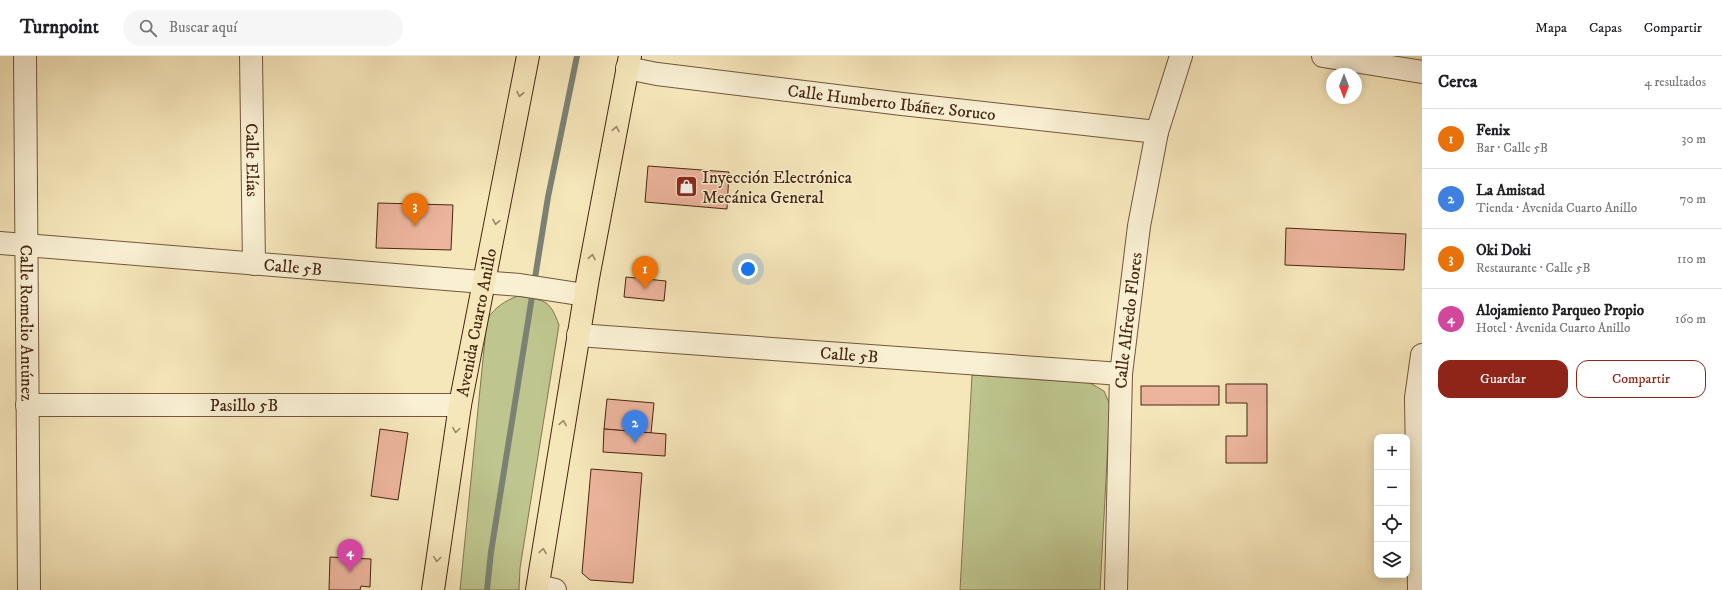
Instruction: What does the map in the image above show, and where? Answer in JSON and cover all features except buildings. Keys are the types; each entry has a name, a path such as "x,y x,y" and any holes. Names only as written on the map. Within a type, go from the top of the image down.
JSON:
{"highway":[{"name":"Avenida Cuarto Anillo","path":"433,590 460,405 528,56"},
{"path":"543,589 578,335 629,62"}],"street":[{"name":"Calle Romelio Antúnez","path":"25,56 29,590"},
{"name":"Calle Elías","path":"251,56 254,264"},
{"name":"Calle Alfredo Flores","path":"1116,590 1120,374 1139,226 1157,132 1180,56"},
{"path":"1323,56 1422,72"},
{"name":"Calle Humberto Ibáñez Soruco","path":"629,62 657,74 902,104 1157,132"},
{"name":"Calle 5B","path":"0,244 520,285 585,295"},
{"name":"Calle 5B","path":"578,335 1120,374"},
{"path":"1419,590 1416,398 1422,355"},
{"name":"Pasillo 5B","path":"27,405 460,405"}],"green space":[{"path":"518,296 545,302 549,305 559,325 520,568 519,590 460,590 487,319 501,305"},
{"path":"972,375 1090,383 1104,391 1110,405 1100,590 960,590"}],"waterway":[{"path":"487,590 491,552 548,197 577,56"}],"place":[{"name":"Inyección Electrónica Mecánica General","path":"687,187"},
{"name":"Oki Doki","path":"415,226"},
{"name":"Fenix","path":"645,289"},
{"name":"La Amistad","path":"635,443"},
{"name":"Alojamiento Parqueo Propio","path":"350,572"}]}
